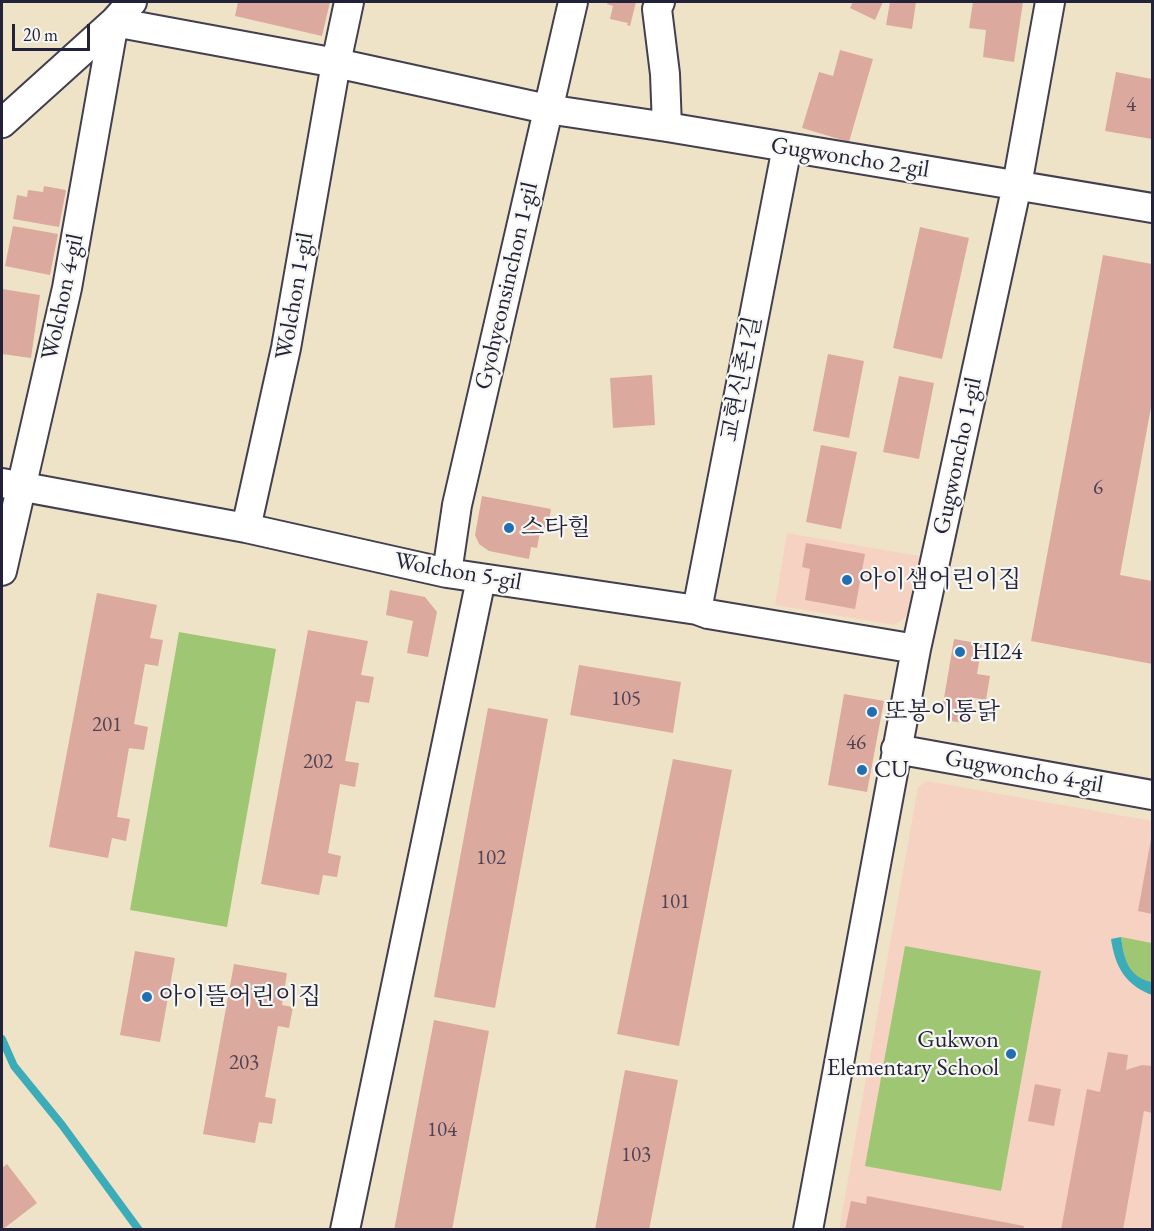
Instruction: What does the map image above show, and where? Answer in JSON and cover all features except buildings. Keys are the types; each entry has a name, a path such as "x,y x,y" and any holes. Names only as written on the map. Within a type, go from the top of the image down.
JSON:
{"street":[{"name":"Wolchon 1-gil","path":"246,528 286,348 336,63 350,2"},
{"name":"Gyohyeonsinchon 1-gil","path":"447,573 457,505 573,2"},
{"path":"660,2 657,9 665,74 667,127"},
{"name":"Gugwoncho 1-gil","path":"808,1230 896,749 1017,185 1050,2"},
{"path":"2,123 123,12 547,110"},
{"name":"Wolchon 4-gil","path":"2,571 11,485 67,288 123,12"},
{"name":"Gugwoncho 2-gil","path":"547,110 667,127 1152,208"},
{"name":"교현신촌1길","path":"697,610 787,147"},
{"name":"Wolchon 5-gil","path":"11,485 246,528 447,573 697,610 708,614 916,649"},
{"path":"345,1230 482,579"},
{"name":"Gugwoncho 4-gil","path":"896,749 1152,795"}],"shaded area":[{"name":"아이샘어린이집","path":"787,533 919,556 909,615 894,625 775,605"},
{"name":"Gukwon Elementary School","path":"927,781 1152,821 1152,1229 839,1230 918,787"}],"green space":[{"path":"179,632 276,649 227,927 130,910"},
{"path":"1121,937 1152,943 1152,982 1132,972 1126,960"},
{"path":"905,946 1041,971 1001,1191 865,1166"}],"water":[{"path":"1121,937 1129,966 1137,976 1152,982 1152,995 1128,980 1119,966 1111,939"}],"waterway":[{"path":"2,1039 14,1066 62,1125 139,1230"}],"place":[{"name":"스타힐","path":"509,528"},
{"name":"아이샘어린이집","path":"847,580"},
{"name":"HI24","path":"960,652"},
{"name":"또봉이통닭","path":"872,712"},
{"name":"CU","path":"862,770"},
{"name":"아이뜰어린이집","path":"147,997"},
{"name":"Gukwon Elementary School","path":"1011,1054"}]}
